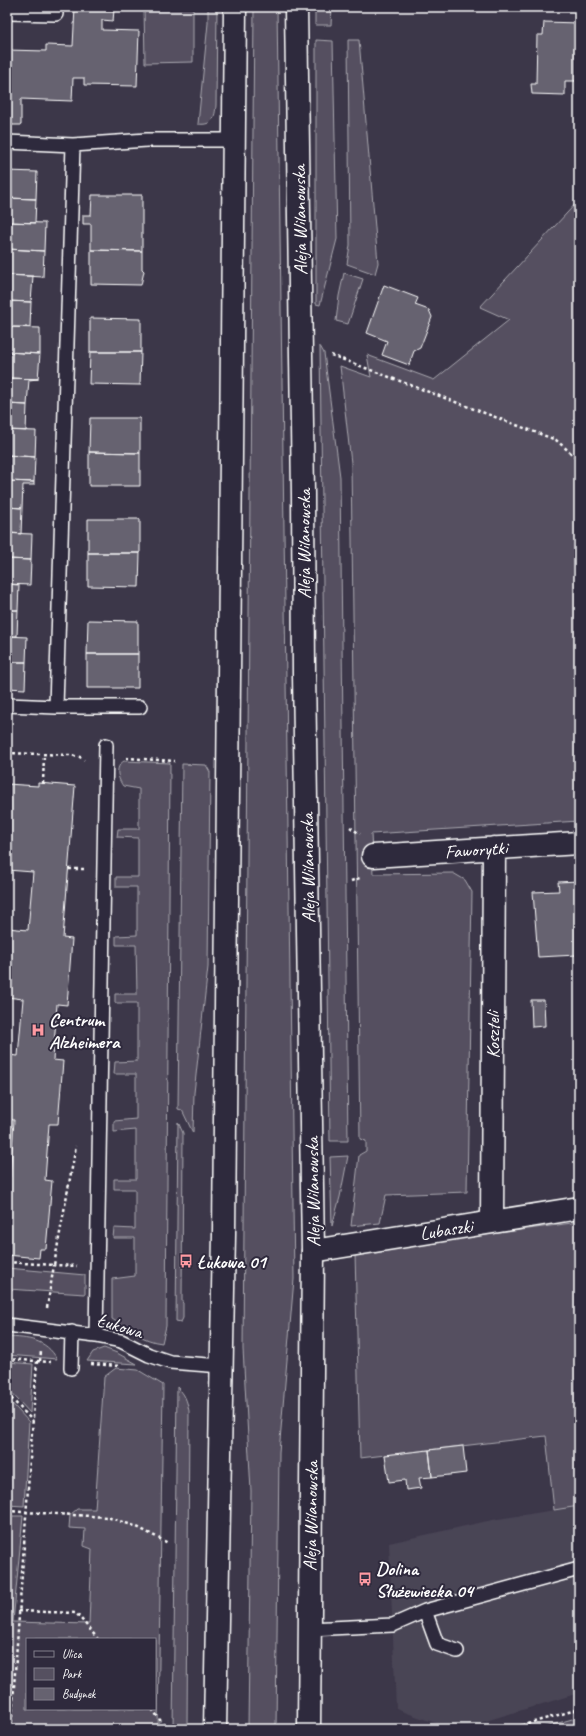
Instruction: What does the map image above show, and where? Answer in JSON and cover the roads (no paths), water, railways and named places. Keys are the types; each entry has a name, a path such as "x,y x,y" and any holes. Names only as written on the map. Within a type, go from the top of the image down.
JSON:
{"main road":[{"path":"215,1729 221,1366 234,7"},
{"name":"Aleja Wilanowska","path":"296,7 303,494 304,681 313,1251 308,1729"},
{"name":"Faworytki","path":"373,856 579,842"},
{"name":"Koszteli","path":"492,1222 494,848"},
{"name":"Lubaszki","path":"313,1251 579,1208"}],"lane":[{"path":"7,13 56,14"},
{"path":"7,142 73,145 147,140 233,140"},
{"path":"56,707 73,145"},
{"path":"7,705 56,707 140,707"},
{"path":"96,1336 106,745"},
{"name":"Łukowa","path":"7,1326 72,1332 96,1336 121,1341 149,1355 170,1362 221,1366"},
{"path":"72,1332 72,1368"},
{"path":"309,1629 393,1625 425,1611 579,1569"},
{"path":"425,1611 437,1644 457,1651"}],"place":[{"name":"Centrum Alzheimera","path":"38,1030"},
{"name":"Łukowa 01","path":"186,1261"},
{"name":"Dolina Służewiecka 04","path":"365,1579"}]}
